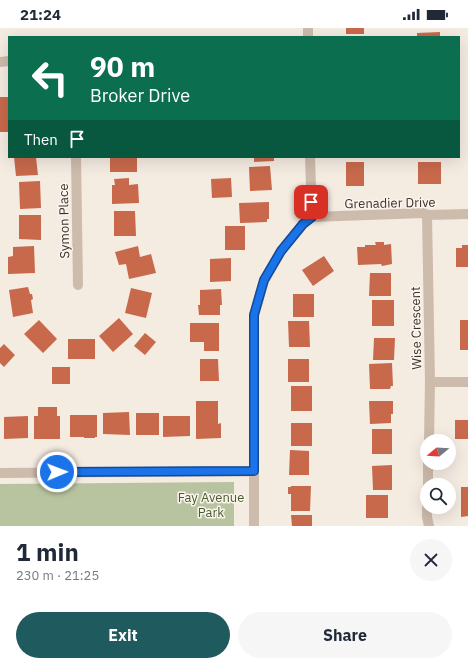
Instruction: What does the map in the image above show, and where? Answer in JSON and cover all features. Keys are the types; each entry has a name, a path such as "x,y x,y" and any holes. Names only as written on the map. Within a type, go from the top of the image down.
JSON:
{"street":[{"name":"Symon Place","path":"76,158 78,284"},
{"path":"254,526 254,315 264,280 281,251 303,224 312,217 310,158"},
{"name":"Grenadier Drive","path":"312,217 424,213 427,215 468,214"},
{"name":"Wise Crescent","path":"427,215 430,382 429,434"},
{"path":"430,382 468,382"},
{"path":"0,473 254,471"},
{"path":"427,514 429,526"}],"green space":[{"name":"Fay Avenue Park","path":"234,482 234,526 0,526 0,484"}],"building":[{"path":"346,28 364,28 364,34 346,34"},
{"path":"440,32 440,36 417,36 417,33"},
{"path":"0,97 8,97 8,132 0,132"},
{"path":"14,158 36,158 38,175 16,176"},
{"path":"110,158 137,158 137,172 110,172"},
{"path":"254,158 274,158 274,161 254,162"},
{"path":"346,162 364,162 364,186 346,186"},
{"path":"418,162 441,162 441,184 418,184"},
{"path":"270,166 272,190 250,191 249,167"},
{"path":"129,178 129,185 138,184 139,203 112,204 112,185 115,185 114,179"},
{"path":"231,178 232,197 212,198 211,179"},
{"path":"40,181 41,208 20,209 19,182"},
{"path":"269,202 269,219 267,219 267,222 240,223 239,203"},
{"path":"114,211 135,211 136,236 114,236"},
{"path":"19,215 41,215 41,240 19,239"},
{"path":"225,226 245,226 245,250 225,250"},
{"path":"375,242 384,242 384,245 391,244 392,264 382,266 381,264 358,265 357,247 376,245"},
{"path":"462,245 468,245 468,267 456,267 456,248 462,248"},
{"path":"34,246 35,273 8,274 8,257 13,256 13,247"},
{"path":"138,246 140,257 151,254 156,273 129,279 126,264 119,265 115,252"},
{"path":"324,256 334,271 313,286 302,270"},
{"path":"231,258 231,281 210,282 210,259"},
{"path":"370,273 391,273 391,296 369,296"},
{"path":"28,287 33,299 31,300 33,313 13,317 9,290"},
{"path":"131,288 152,293 146,318 125,313"},
{"path":"221,289 222,305 220,305 220,315 199,315 198,305 200,305 200,290"},
{"path":"293,294 314,294 314,317 293,317"},
{"path":"372,300 394,300 394,326 372,326"},
{"path":"119,318 133,334 113,352 99,336"},
{"path":"39,320 57,339 43,353 24,334"},
{"path":"460,320 468,320 468,350 460,350"},
{"path":"288,321 309,321 310,347 289,347"},
{"path":"190,323 219,323 219,351 204,351 204,342 190,342"},
{"path":"145,333 156,342 145,355 134,346"},
{"path":"374,338 395,338 394,360 373,360"},
{"path":"68,339 95,339 95,359 68,359"},
{"path":"4,344 15,355 4,367 0,363 0,348"},
{"path":"200,359 218,359 219,381 200,381"},
{"path":"288,359 309,359 309,382 288,382"},
{"path":"392,363 393,386 391,386 390,389 370,389 369,364"},
{"path":"52,367 70,367 70,384 52,384"},
{"path":"291,386 312,386 312,411 291,411"},
{"path":"196,401 218,401 218,424 221,423 221,438 196,439"},
{"path":"369,401 393,401 391,423 370,424"},
{"path":"38,407 57,407 57,416 60,416 60,439 34,439 34,416 38,416"},
{"path":"129,412 130,435 103,434 103,413"},
{"path":"136,413 159,413 159,435 136,435"},
{"path":"70,415 97,415 97,437 70,437"},
{"path":"28,416 28,438 4,439 4,417"},
{"path":"163,416 190,416 190,436 163,437"},
{"path":"455,420 468,420 468,439 456,439"},
{"path":"291,423 312,423 312,446 291,446"},
{"path":"372,429 392,429 392,454 372,454"},
{"path":"290,450 309,451 309,475 289,475"},
{"path":"392,465 392,490 373,490 372,466"},
{"path":"311,486 310,511 291,511 291,494 288,494 288,487"},
{"path":"461,487 468,487 468,516 461,517"},
{"path":"366,495 388,495 388,518 366,518"},
{"path":"291,515 312,515 312,526 292,526"}],"route":[{"path":"57,472 254,471 254,315 264,280 281,251 303,224 312,217 311,202"}]}
